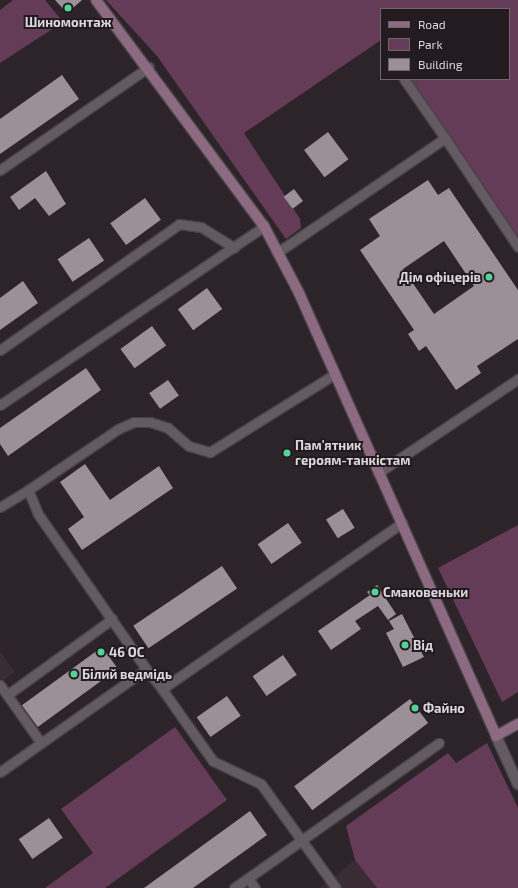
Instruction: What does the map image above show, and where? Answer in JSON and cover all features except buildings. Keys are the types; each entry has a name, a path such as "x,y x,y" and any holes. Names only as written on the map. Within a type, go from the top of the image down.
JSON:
{"street":[{"path":"96,0 149,67 264,226 278,252 402,523 518,784"},
{"path":"496,736 518,724"}],"lane":[{"path":"0,170 149,67"},
{"path":"405,80 518,247"},
{"path":"278,252 445,138"},
{"path":"0,350 179,224 201,227 234,248"},
{"path":"0,405 234,248 264,226"},
{"path":"0,507 28,490 118,429 134,422 150,422 168,428 189,446 210,452 333,375"},
{"path":"378,473 518,379"},
{"path":"28,490 38,514 146,669 213,761 261,784 304,839 336,888"},
{"path":"162,689 402,523"},
{"path":"7,695 112,619"},
{"path":"0,772 146,669"},
{"path":"0,685 41,743"},
{"path":"234,888 439,743"},
{"path":"248,878 255,888"}],"shaded area":[{"path":"0,651 15,672 0,682"},
{"path":"355,860 377,888 320,888"}],"green space":[{"path":"13,0 45,0 63,22 0,63 0,10"},
{"path":"106,0 518,0 518,237 412,80 510,80 510,8 380,8 380,41 244,133 300,219 301,228 286,239 157,56"},
{"path":"518,525 518,692 502,702 438,568"},
{"path":"175,727 227,800 105,888 45,888 93,853 61,809"},
{"path":"487,743 518,808 518,888 377,888 355,860 346,826 448,753 456,763"}],"place":[{"name":"Шиномонтаж","path":"68,8"},
{"name":"Дім офіцерів","path":"489,277"},
{"name":"Пам'ятник героям-танкістам","path":"287,453"},
{"name":"Смаковеньки","path":"375,592"},
{"name":"Від","path":"405,645"},
{"name":"46 ОС","path":"101,652"},
{"name":"Білий ведмідь","path":"74,674"},
{"name":"Файно","path":"415,708"}]}
